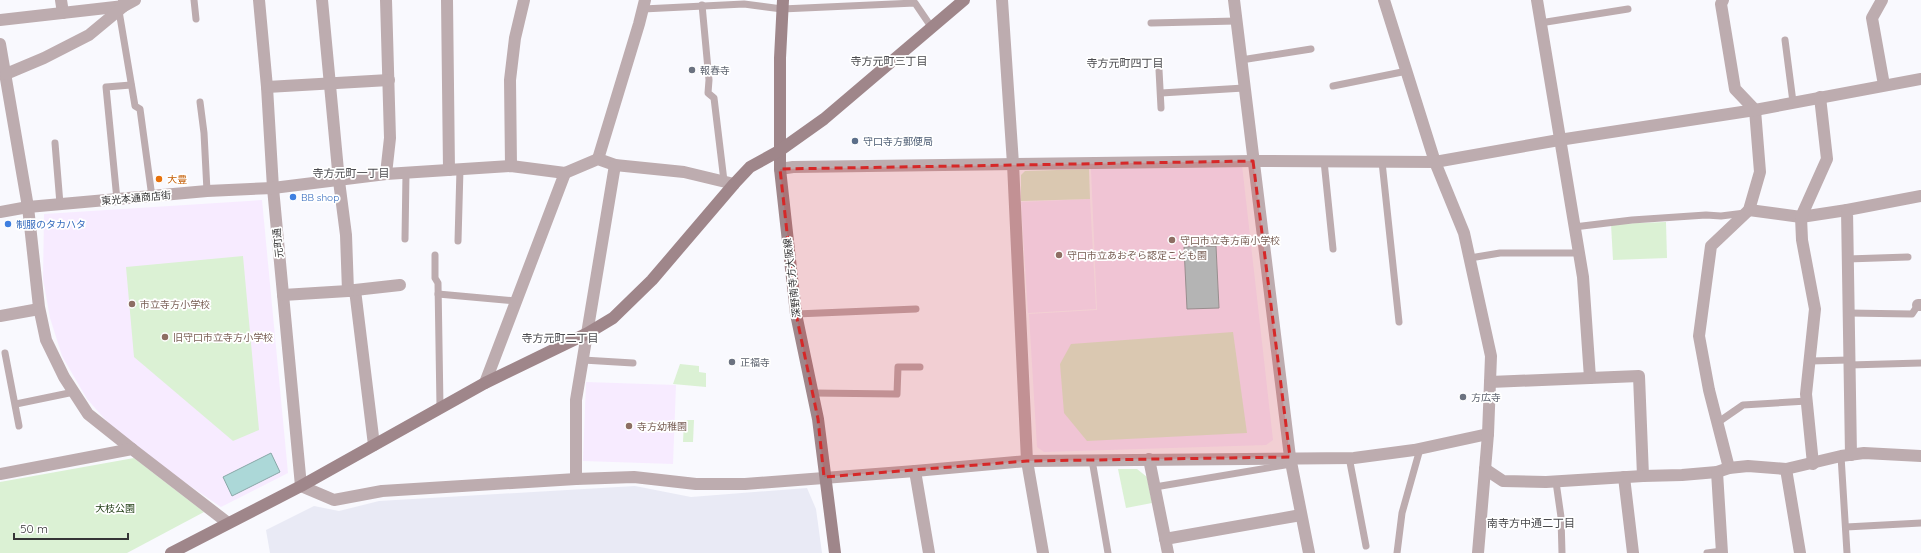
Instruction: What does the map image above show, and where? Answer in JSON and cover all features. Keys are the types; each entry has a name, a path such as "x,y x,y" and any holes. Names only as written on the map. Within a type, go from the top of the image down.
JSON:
{"street":[{"path":"61,0 63,13"},
{"name":"元町通","path":"259,0 267,87 272,188 301,486"},
{"path":"322,0 339,181 352,291 374,445"},
{"path":"386,0 390,138 386,174"},
{"path":"447,0 455,170"},
{"path":"511,166 510,80 515,38 524,0"},
{"path":"171,553 301,486 485,383 588,333 613,318 652,280 729,182 750,167 779,151 824,119 964,0"},
{"path":"1002,0 1013,164 1027,461 1043,553"},
{"path":"1234,0 1291,461 1309,553"},
{"path":"1384,0 1436,162 1464,233 1491,356 1488,434 1478,553"},
{"path":"1537,0 1559,140 1583,277 1590,378"},
{"path":"1882,0 1872,18 1884,85"},
{"path":"1720,1 1735,90 1755,110 1760,172 1748,212 1711,246 1699,336 1717,423 1723,470 1722,552"},
{"path":"0,20 125,4"},
{"path":"6,74 44,58 89,35 125,4"},
{"path":"598,159 640,24 644,4"},
{"name":"深野南寺方大阪線","path":"783,5 779,151 780,169 796,314 813,393 835,553"},
{"path":"0,44 28,207 39,309 46,340 74,392 88,414 228,523"},
{"path":"780,169 793,167 1253,161 1436,162 1559,140 1755,110 1921,79"},
{"path":"267,87 389,80"},
{"path":"1813,464 1807,401 1815,309 1802,240 1801,218 1827,159 1820,97"},
{"path":"485,383 565,173 598,159 615,165 684,172 729,182"},
{"path":"576,480 576,400 615,165"},
{"name":"東光本通商店街","path":"0,212 28,207 207,191 272,188 339,181 386,174 511,166 565,173"},
{"path":"1748,212 1801,218 1921,196"},
{"path":"1846,456 1849,363 1847,210"},
{"path":"283,295 352,291 400,285"},
{"path":"0,316 39,309"},
{"path":"1490,382 1639,376 1643,476"},
{"path":"301,486 334,500 382,491 634,477 696,484 745,484 1027,461 1291,461 1350,458 1420,449 1488,434"},
{"path":"0,474 132,449"},
{"path":"1485,469 1503,481 1556,482 1624,477 1682,475 1748,466 1786,469 1864,453 1921,456"},
{"path":"1149,460 1155,487 1164,549 1301,514"},
{"path":"1786,469 1800,553"},
{"path":"915,471 929,553"},
{"path":"1624,477 1633,553"}],"lane":[{"path":"194,0 196,19"},
{"path":"644,4 783,5 915,3 932,28"},
{"path":"125,4 132,85 135,106 140,109 152,197"},
{"path":"702,5 709,80 708,93 714,98 729,182"},
{"path":"1540,23 1628,9"},
{"path":"1151,24 1236,21"},
{"path":"1785,40 1793,102"},
{"path":"1241,60 1311,49"},
{"path":"1159,70 1161,108"},
{"path":"1333,86 1407,71"},
{"path":"117,200 106,87 132,85"},
{"path":"1160,93 1244,88"},
{"path":"200,102 204,133 207,191"},
{"path":"55,143 60,204"},
{"path":"1324,162 1333,249"},
{"path":"1382,162 1399,322"},
{"path":"455,170 458,241"},
{"path":"405,239 406,173"},
{"path":"1574,227 1632,220 1706,215 1720,216 1748,212"},
{"path":"1470,258 1500,253 1579,253"},
{"path":"436,255 435,278 438,283 440,407"},
{"path":"1847,259 1908,257"},
{"path":"438,294 516,301"},
{"path":"1848,313 1912,314 1920,305"},
{"path":"796,314 916,309"},
{"path":"6,353 19,426"},
{"path":"583,360 633,363"},
{"path":"1810,361 1849,363 1921,363"},
{"path":"813,393 897,394 898,367 920,367"},
{"path":"16,404 74,392"},
{"path":"1717,423 1743,405 1807,401"},
{"path":"1397,553 1402,513 1420,449"},
{"path":"1846,456 1847,553"},
{"path":"1350,458 1366,546"},
{"path":"1092,460 1108,553"},
{"path":"1155,487 1291,461"},
{"path":"1556,482 1561,517 1562,553"},
{"path":"1846,527 1921,523"},
{"path":"1707,553 1722,552"}],"highlighted area":[{"path":"1253,161 1290,457 1027,461 824,477 818,419 796,314 780,169"}],"shaded area":[{"name":"守口市立寺方南小学校","path":"1242,165 1273,440 1266,445 1044,452 1037,447 1029,314 1097,310 1091,169"},
{"name":"守口市立あおぞら認定こども園","path":"1090,199 1096,309 1028,313 1021,202"},
{"name":"旧守口市立寺方小学校","path":"262,200 288,473 221,507 149,458 111,426 87,399 62,356 50,318 43,279 44,214"},
{"path":"586,382 676,385 673,464 583,461"},
{"path":"635,486 691,497 807,488 816,509 822,553 270,553 266,530 314,506 339,511 379,501"}],"green space":[{"path":"1089,169 1090,199 1021,201 1021,175 1025,171"},
{"path":"1666,222 1667,258 1613,260 1611,224"},
{"path":"243,256 259,430 233,441 134,357 126,267"},
{"path":"1233,332 1247,433 1087,441 1064,413 1060,364 1071,344"},
{"path":"680,364 699,366 699,372 706,373 706,387 673,384"},
{"path":"684,420 694,420 693,442 683,442"},
{"name":"大枝公園","path":"134,458 204,512 127,553 0,553 0,482"},
{"path":"1118,469 1137,469 1147,477 1152,503 1126,508"}],"water":[{"path":"1216,246 1219,308 1187,309 1184,247"},
{"path":"271,453 280,472 232,496 223,477"}],"place":[{"name":"報春寺","path":"692,70"},
{"name":"守口寺方郵便局","path":"855,141"},
{"name":"大豊","path":"159,179"},
{"name":"BB shop","path":"293,197"},
{"name":"制服のタカハタ","path":"8,224"},
{"name":"守口市立寺方南小学校","path":"1172,240"},
{"name":"守口市立あおぞら認定こども園","path":"1059,255"},
{"name":"市立寺方小学校","path":"132,304"},
{"name":"旧守口市立寺方小学校","path":"165,337"},
{"name":"正福寺","path":"732,362"},
{"name":"方広寺","path":"1463,397"},
{"name":"寺方幼稚園","path":"629,426"}],"district":[{"name":"寺方元町三丁目","path":"889,61"},
{"name":"寺方元町四丁目","path":"1125,63"},
{"name":"寺方元町一丁目","path":"351,173"},
{"name":"寺方元町二丁目","path":"560,338"},
{"name":"南寺方中通二丁目","path":"1531,523"}]}
